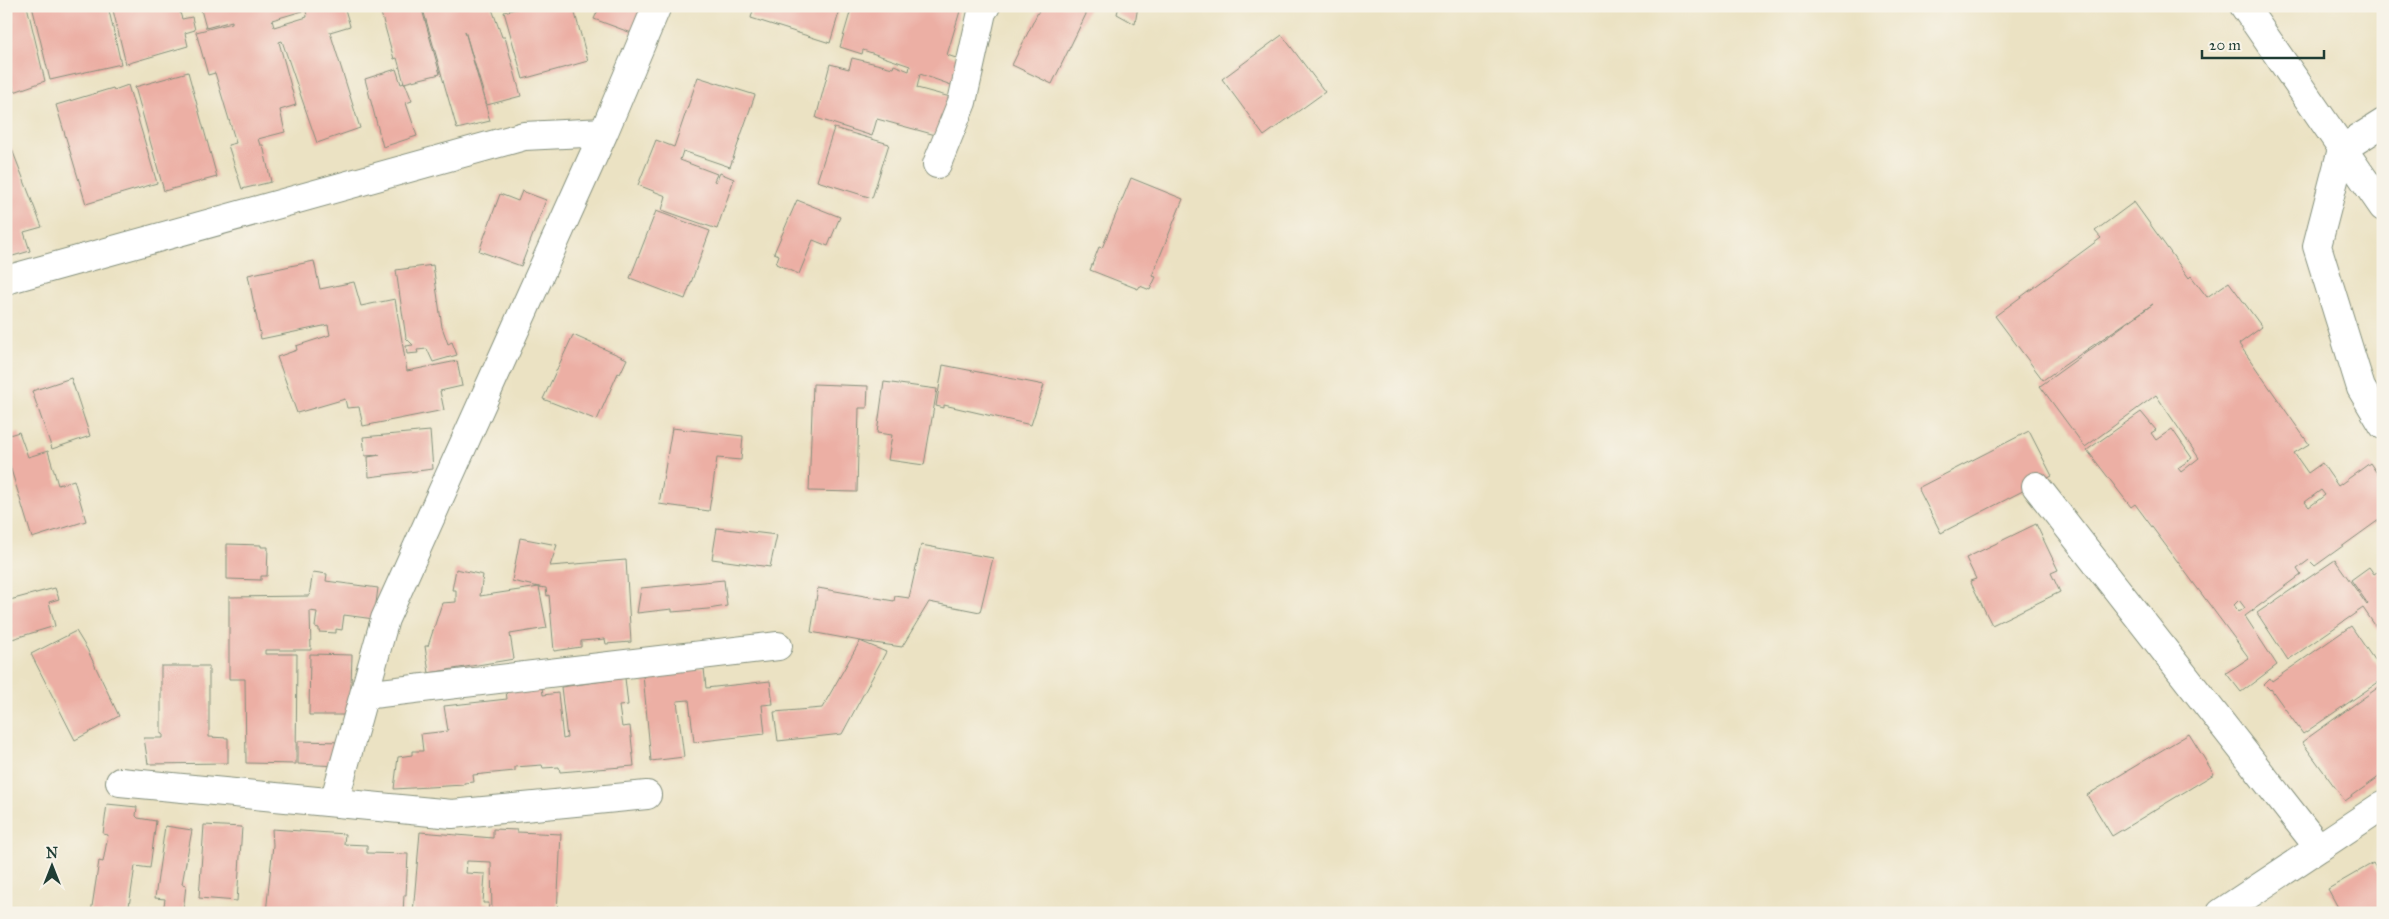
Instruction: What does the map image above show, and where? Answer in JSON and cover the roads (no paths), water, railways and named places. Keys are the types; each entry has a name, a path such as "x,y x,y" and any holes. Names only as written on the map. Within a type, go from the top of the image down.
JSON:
{"street":[{"path":"334,802 385,620 604,132 657,6"},
{"path":"937,164 962,102 982,12 986,6"},
{"path":"2244,6 2383,207"},
{"path":"2383,123 2342,149 2316,246 2361,388 2383,425"},
{"path":"6,280 524,136 604,132"},
{"path":"2036,486 2319,848"},
{"path":"364,695 778,646"},
{"path":"120,782 452,814 647,796"},
{"path":"2221,913 2383,805"}]}
